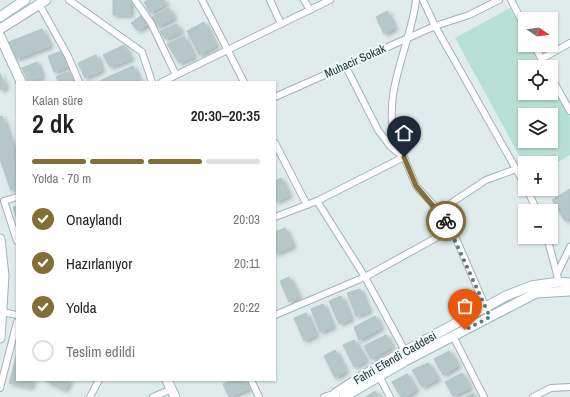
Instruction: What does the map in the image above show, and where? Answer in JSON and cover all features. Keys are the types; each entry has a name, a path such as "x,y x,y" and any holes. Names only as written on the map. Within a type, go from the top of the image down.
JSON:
{"street":[{"path":"0,17 25,0"},
{"path":"69,0 142,52 152,81"},
{"path":"135,0 150,23 176,75"},
{"path":"202,0 243,81"},
{"path":"270,0 281,24"},
{"path":"304,0 310,10"},
{"path":"164,81 330,0"},
{"path":"416,0 394,88 392,111 395,138 416,186 439,211 450,227 490,317"},
{"path":"423,0 518,173"},
{"name":"Muhacir Sokak","path":"276,97 407,38 469,15 499,0"},
{"path":"511,0 518,14"},
{"path":"0,29 42,2 79,81"},
{"path":"0,36 21,81"},
{"path":"538,52 541,59 570,43"},
{"path":"345,65 378,130 391,147 404,157"},
{"path":"558,90 570,111"},
{"path":"276,145 306,205"},
{"path":"276,217 317,201 404,157"},
{"path":"439,211 486,180 516,169"},
{"path":"16,197 4,201 16,238"},
{"path":"317,201 365,277 404,351"},
{"path":"276,315 365,277 443,234 450,227"},
{"path":"0,239 4,276 0,338"},
{"path":"549,244 558,278"},
{"path":"558,278 570,247"},
{"name":"Fahri Efendi Caddesi","path":"338,396 383,363 486,307 531,286 558,278 570,283"},
{"name":"Fahri Efendi Caddesi","path":"338,396 536,293 570,291"},
{"path":"2,312 16,315"},
{"path":"0,388 16,326"},
{"path":"453,336 484,397"},
{"path":"379,376 390,397"},
{"path":"90,397 98,381"},
{"path":"153,397 174,393 168,381"},
{"path":"251,381 259,397"},
{"path":"533,397 551,388 570,387"},
{"path":"324,397 338,396"}],"green space":[{"path":"510,8 518,22 518,52 534,52 538,60 518,60 518,100 558,100 558,96 570,117 570,155 558,162 558,156 520,156 455,38"}],"building":[{"path":"113,0 130,0 130,15 113,15"},
{"path":"148,0 164,0 166,4 150,13 144,2"},
{"path":"168,8 174,18 157,27 152,17"},
{"path":"387,11 395,28 384,34 376,17"},
{"path":"142,15 149,23 138,31 131,23"},
{"path":"204,22 216,46 199,55 187,31"},
{"path":"176,24 181,32 165,39 160,31"},
{"path":"42,29 50,46 16,59 9,42"},
{"path":"184,36 194,57 179,63 167,44"},
{"path":"124,45 131,59 110,67 103,55"},
{"path":"62,51 69,66 54,72 48,56"},
{"path":"96,55 102,70 85,78 78,63"},
{"path":"37,62 42,77 28,81 22,68"},
{"path":"133,66 140,81 110,81 108,77"},
{"path":"68,71 74,81 58,81 56,77"},
{"path":"0,73 6,88 0,90"},
{"path":"108,77 110,81 100,81"},
{"path":"2,116 16,156 16,188 11,191 0,159 0,117"},
{"path":"281,178 289,196 276,202 276,180"},
{"path":"570,189 570,218 565,221 558,210 558,204 554,204 552,200"},
{"path":"16,206 16,217 13,207"},
{"path":"285,228 293,246 276,254 276,232"},
{"path":"289,277 299,297 289,302 280,281"},
{"path":"360,289 369,311 356,316 347,293"},
{"path":"341,296 351,319 339,324 329,301"},
{"path":"323,304 333,327 320,332 311,309"},
{"path":"306,313 316,335 304,341 294,318"},
{"path":"375,316 381,328 359,340 354,327"},
{"path":"386,335 392,347 371,359 364,346"},
{"path":"354,340 366,361 354,367 343,345"},
{"path":"335,350 346,371 335,378 324,356"},
{"path":"449,351 458,366 443,375 434,359"},
{"path":"16,357 16,381 33,381 31,387 9,383"},
{"path":"428,363 438,379 422,387 412,370"},
{"path":"462,373 470,388 453,396 445,382"},
{"path":"407,374 416,390 405,397 401,397 392,382"},
{"path":"45,381 70,381 65,390"},
{"path":"230,381 245,381 249,389 229,397 223,384"},
{"path":"375,391 379,397 366,397"},
{"path":"473,393 475,397 466,397"}],"way so far":[{"path":"446,221 490,317 465,330"}],"route":[{"path":"404,157 416,186 446,221"}]}
